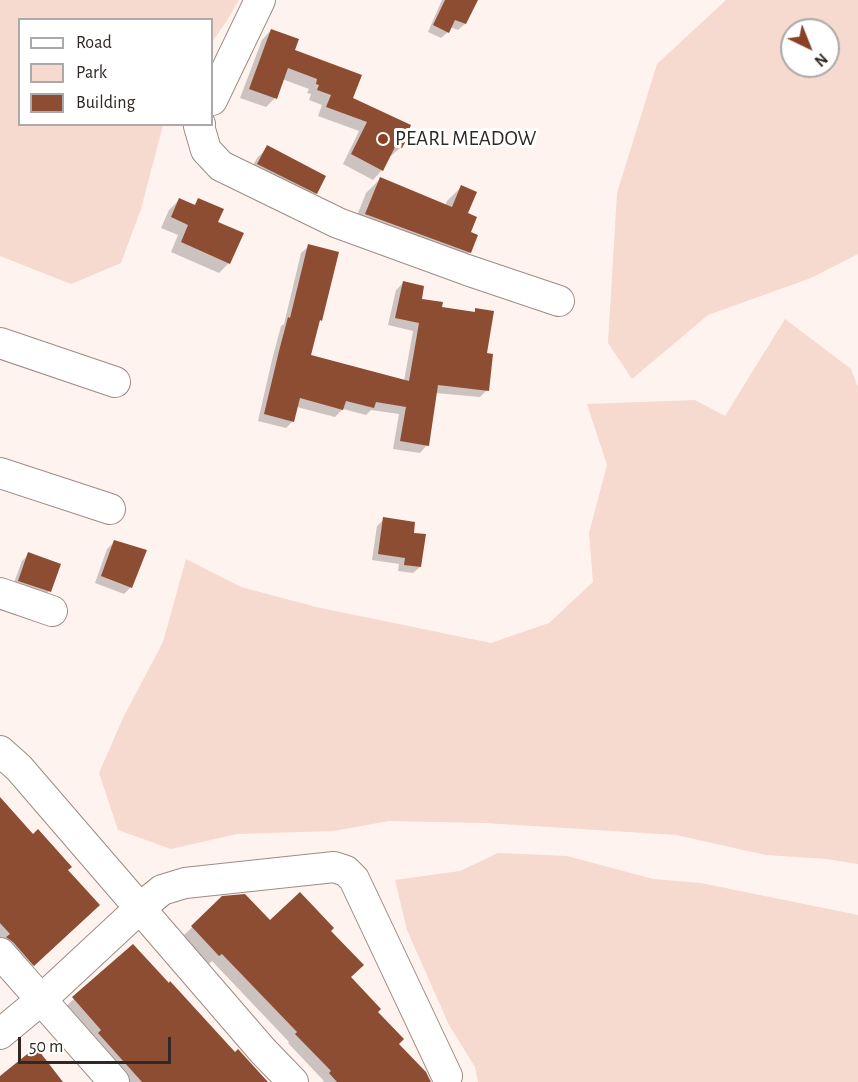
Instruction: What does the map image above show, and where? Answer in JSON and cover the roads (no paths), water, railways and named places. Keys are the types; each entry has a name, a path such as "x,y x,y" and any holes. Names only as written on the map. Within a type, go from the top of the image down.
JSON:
{"street":[{"path":"213,98 260,0"},
{"path":"199,126 206,150 221,166 338,223 559,301"},
{"path":"0,343 115,382"},
{"path":"0,472 110,509"},
{"path":"0,593 52,611"},
{"path":"0,751 19,768 263,1051 293,1082"},
{"path":"0,1034 41,1000 162,890 185,883 334,867 346,871 354,879 447,1076"},
{"path":"0,953 114,1082"}],"place":[{"name":"PEARL MEADOW","path":"383,139"}]}
